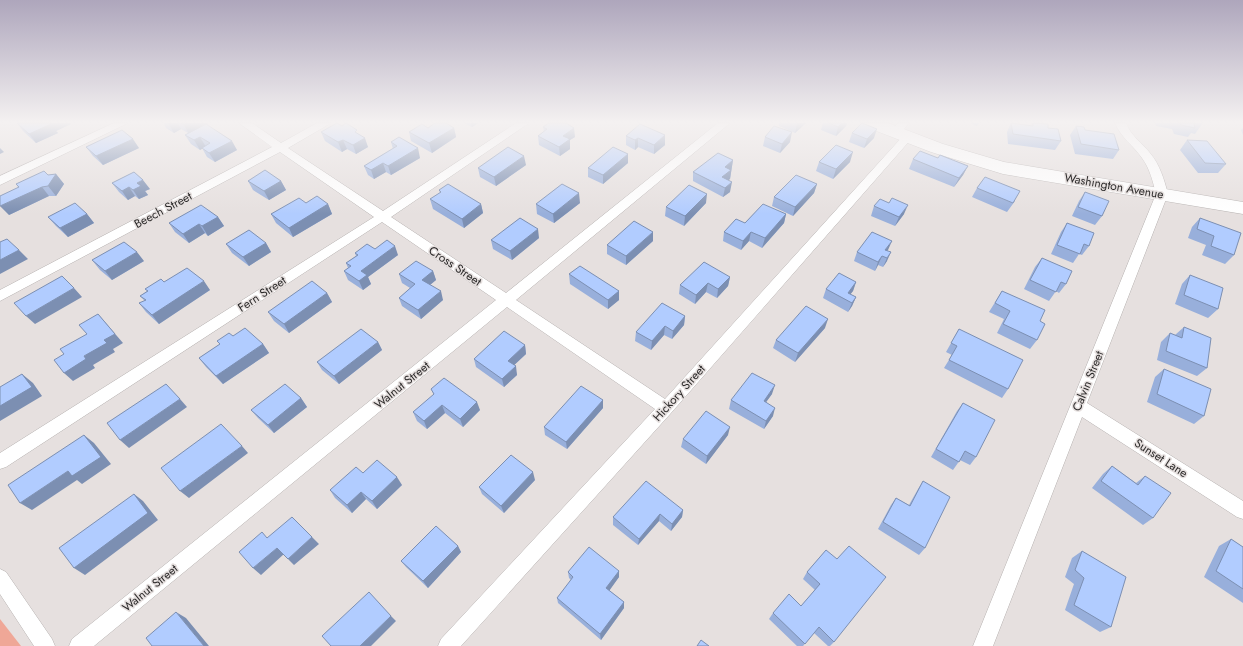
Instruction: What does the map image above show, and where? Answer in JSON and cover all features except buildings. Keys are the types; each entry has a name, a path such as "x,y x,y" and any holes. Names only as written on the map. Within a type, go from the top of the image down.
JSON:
{"main road":[{"name":"Washington Avenue","path":"954,153 966,158 1004,168 1243,208"}],"street":[{"path":"0,181 59,153"},
{"name":"Beech Street","path":"0,296 271,153"},
{"name":"Cross Street","path":"289,153 666,408"},
{"name":"Fern Street","path":"0,462 382,217 478,153"},
{"name":"Walnut Street","path":"79,646 688,153"},
{"name":"Hickory Street","path":"448,646 666,408 883,153"},
{"path":"1144,153 1153,166 1162,194"},
{"name":"Calvin Street","path":"987,644 1078,406 1162,194"},
{"name":"Sunset Lane","path":"1078,406 1243,511"},
{"path":"0,578 44,646"}],"shaded area":[{"path":"0,619 21,646 0,646"}]}
